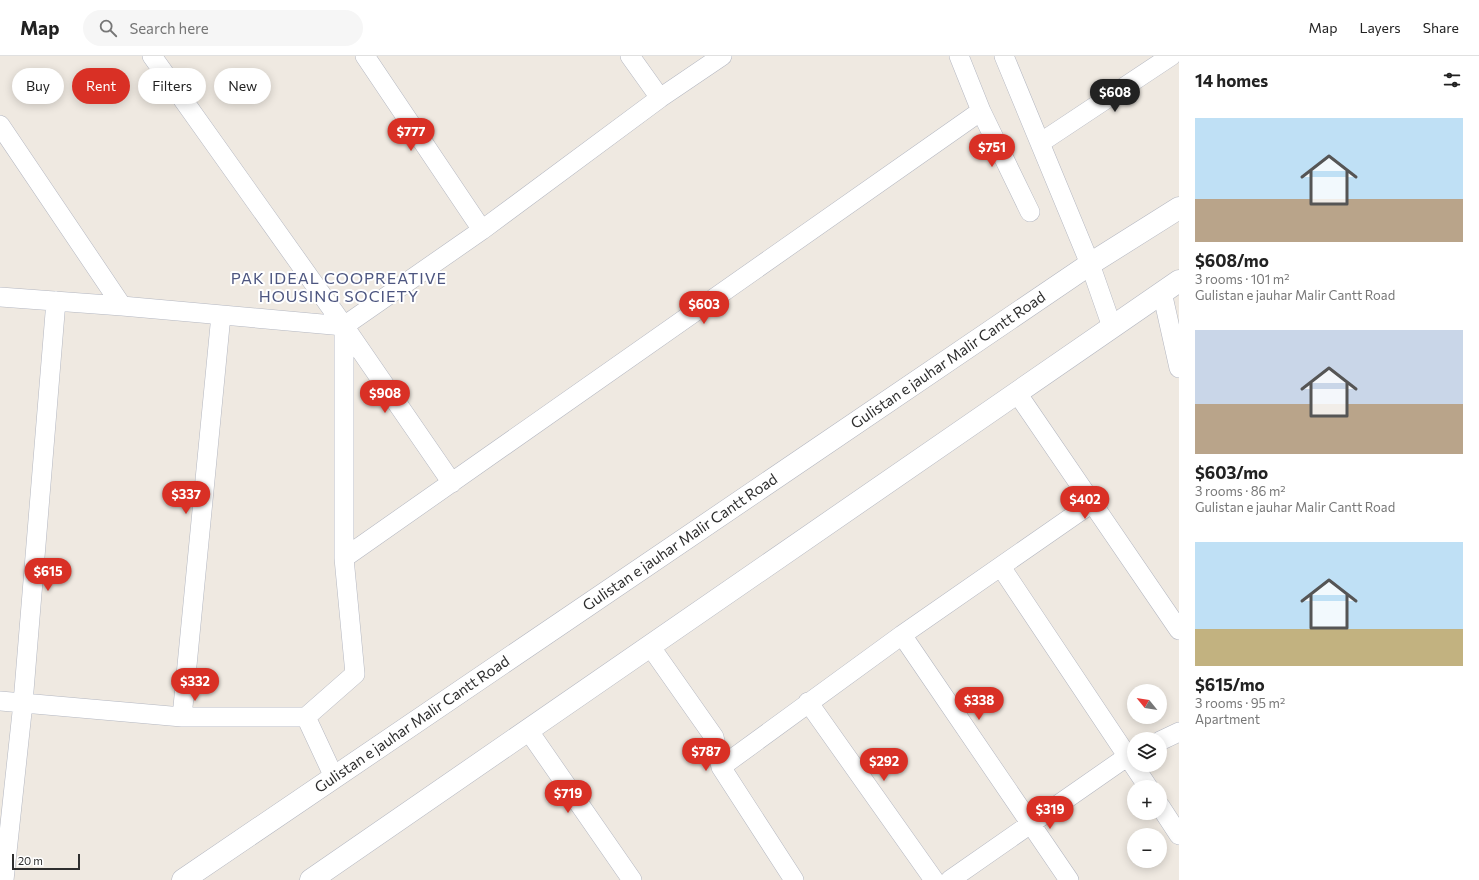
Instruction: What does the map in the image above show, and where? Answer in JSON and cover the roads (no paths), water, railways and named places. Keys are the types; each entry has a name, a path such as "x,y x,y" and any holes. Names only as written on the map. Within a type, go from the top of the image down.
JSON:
{"main road":[{"name":"Gulistan e jauhar Malir Cantt Road","path":"183,880 1090,264 1179,208"},
{"path":"311,880 1170,287"}],"street":[{"path":"152,56 344,326 452,483"},
{"path":"365,56 482,230"},
{"path":"630,56 660,98"},
{"path":"0,297 122,306 344,326 482,230 660,98 722,56"},
{"path":"959,56 982,111 1030,212"},
{"path":"1004,56 1090,264 1112,327"},
{"path":"1040,143 1167,57"},
{"path":"344,558 982,111"},
{"path":"0,125 122,306"},
{"path":"1170,287 1179,368"},
{"path":"4,880 23,703 56,301"},
{"path":"182,717 221,315"},
{"path":"0,701 182,717 306,717 355,674 344,558 344,326"},
{"path":"1017,393 1179,630"},
{"path":"721,767 808,702 902,635 1092,503"},
{"path":"1001,567 1127,749"},
{"path":"902,635 1069,880"},
{"path":"650,646 714,737 721,767 794,880"},
{"path":"808,702 934,880"},
{"path":"306,717 334,777"},
{"path":"528,730 632,880"},
{"path":"1167,738 1179,732"},
{"path":"950,880 1127,758"},
{"path":"1167,817 1179,835"}],"district":[{"name":"PAK IDEAL COOPREATIVE HOUSING SOCIETY","path":"339,287"}]}
